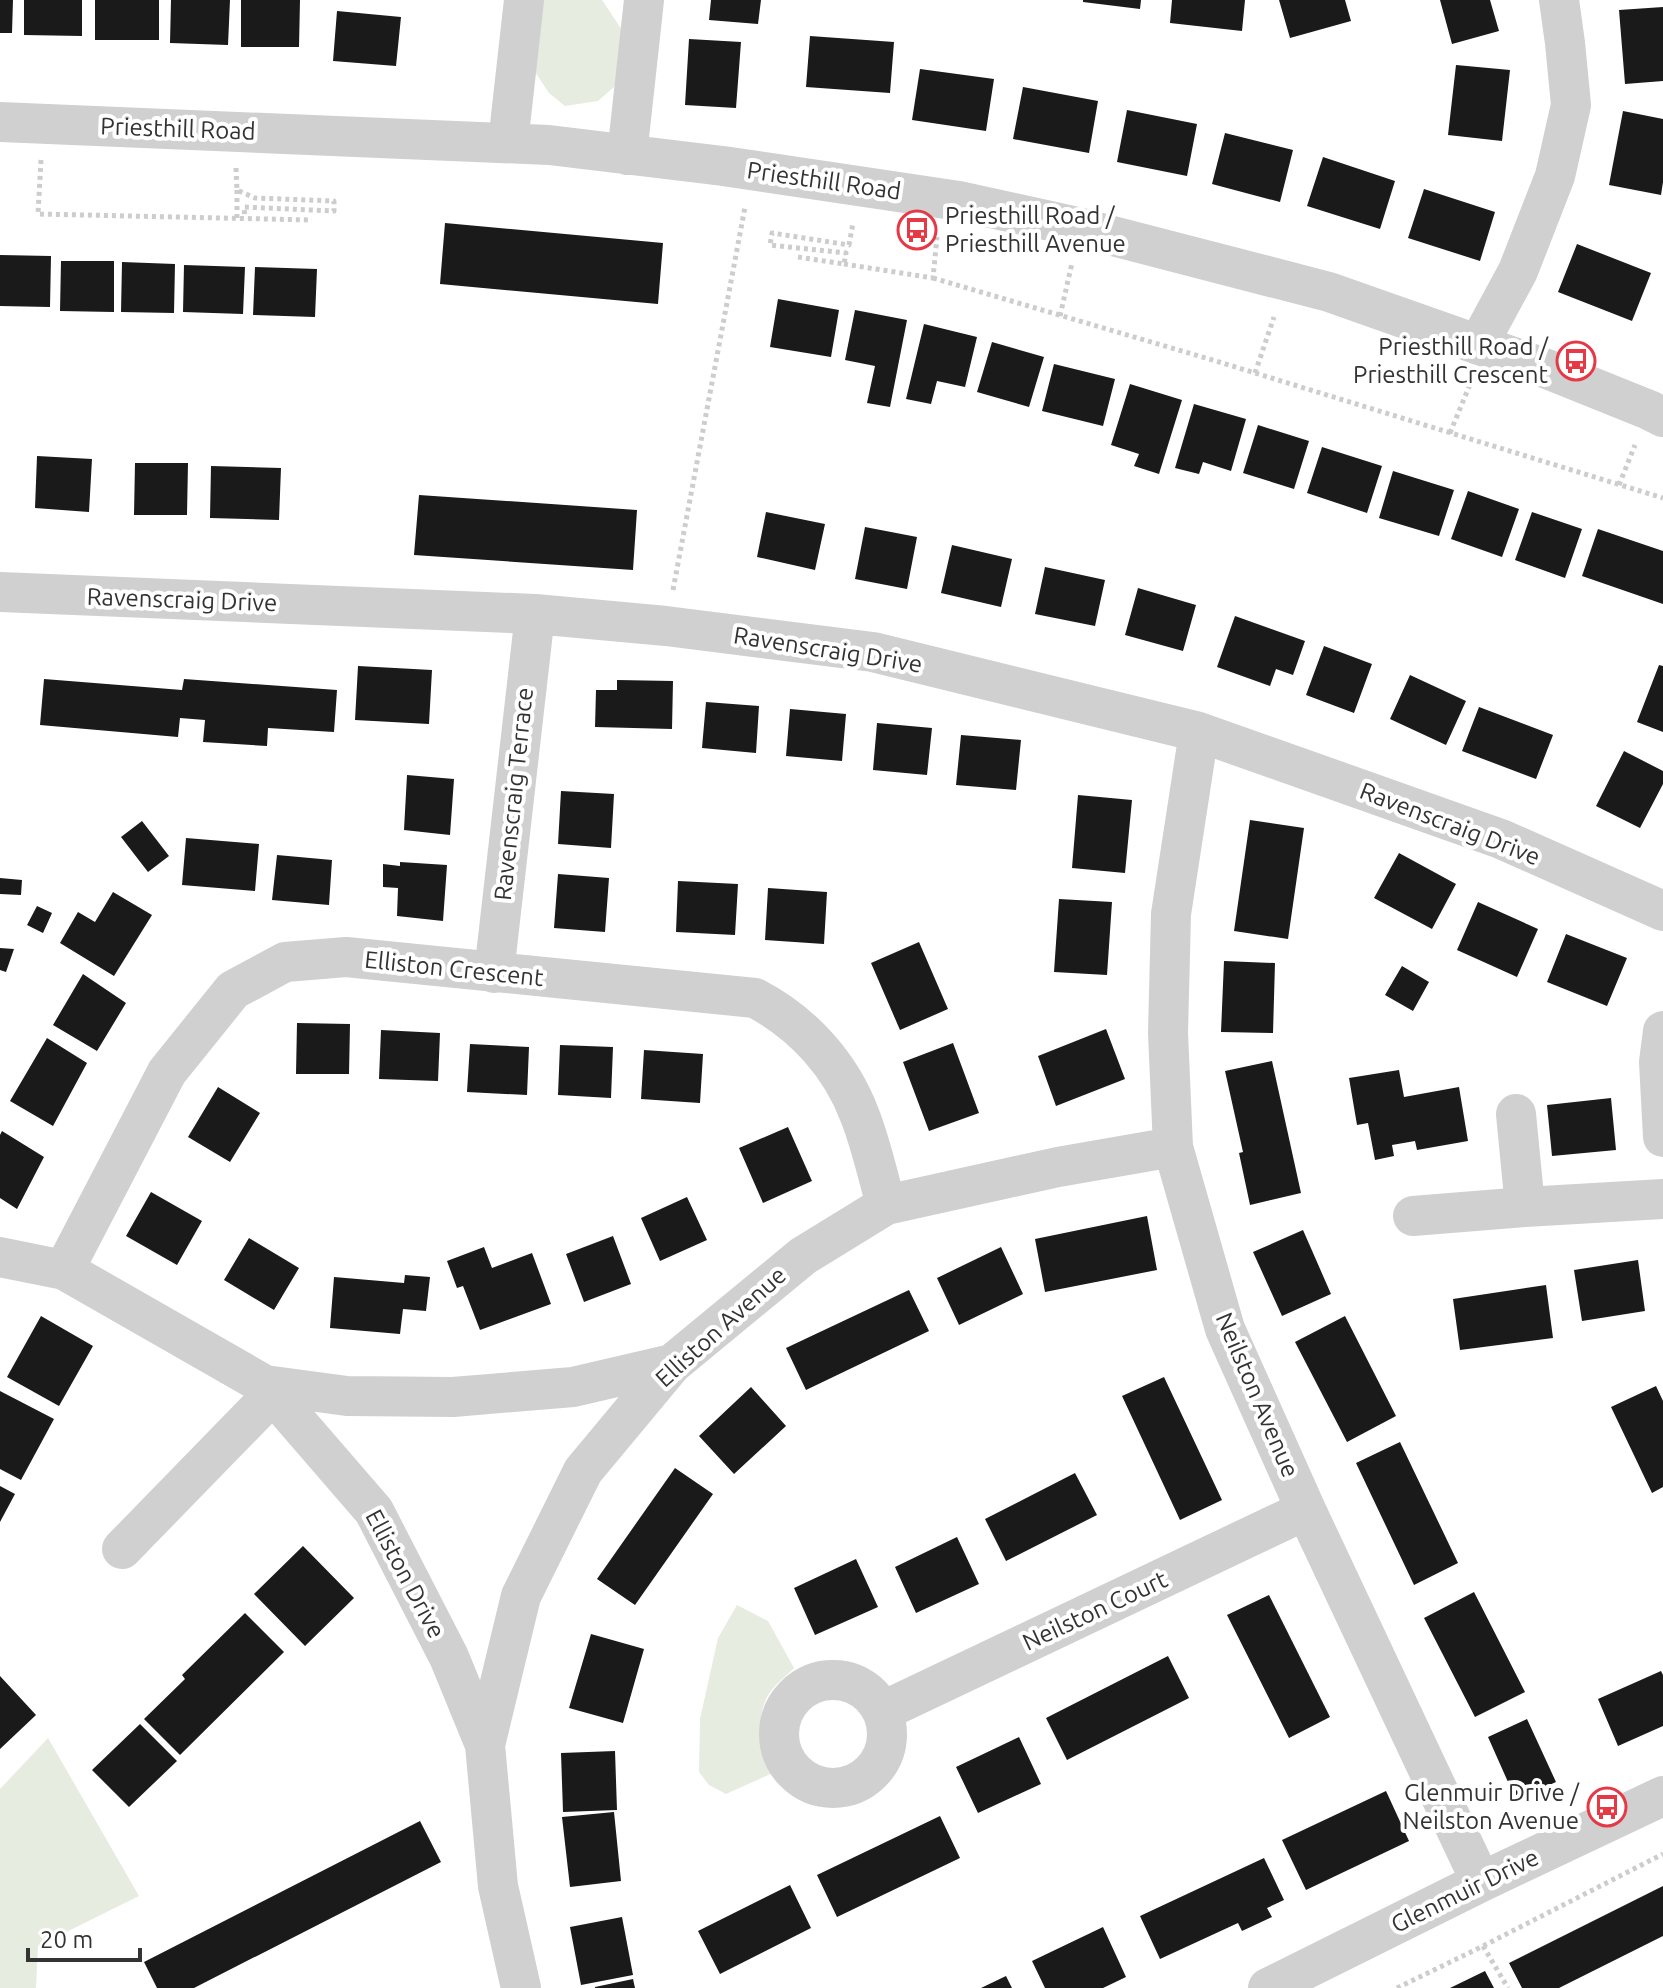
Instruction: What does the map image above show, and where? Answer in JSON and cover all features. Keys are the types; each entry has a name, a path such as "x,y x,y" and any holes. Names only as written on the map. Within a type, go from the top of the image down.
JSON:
{"street":[{"path":"508,143 524,0"},
{"path":"627,155 644,0"},
{"path":"1481,346 1518,271 1555,176 1571,105 1559,0"},
{"name":"Priesthill Road","path":"0,122 549,145 941,199 1079,227 1329,292 1547,369 1663,417"},
{"name":"Ravenscraig Drive","path":"0,592 535,614 666,626 873,652 1199,732 1501,839 1663,911"},
{"name":"Ravenscraig Terrace","path":"494,973 535,614"},
{"name":"Neilston Avenue","path":"1199,732 1171,914 1168,1033 1173,1147 1225,1329 1306,1510 1481,1882"},
{"name":"Elliston Crescent","path":"64,1270 167,1072 233,990 285,962 346,957 755,998 779,1011 806,1033 839,1073 860,1116 886,1205"},
{"path":"1663,1031 1659,1062 1663,1137"},
{"path":"1516,1114 1525,1207"},
{"name":"Elliston Avenue","path":"521,1988 498,1886 485,1745 521,1596 583,1471 672,1364 803,1256 886,1205 1058,1167 1173,1147"},
{"path":"1413,1216 1663,1199"},
{"name":"Elliston Drive","path":"0,1257 64,1270 269,1389 374,1511 449,1657 485,1745"},
{"name":"Elliston Drive","path":"269,1389 347,1396 453,1397 573,1387 672,1364"},
{"path":"122,1549 269,1389"},
{"name":"Neilston Court","path":"883,1711 1306,1510"},
{"name":"Glenmuir Drive","path":"1268,1988 1663,1796"}],"path":[{"path":"234,132 237,219"},
{"path":"666,626 752,171"},
{"path":"40,176 38,214 312,220"},
{"path":"844,264 846,253 770,245 772,233 849,245 859,187"},
{"path":"237,190 255,198 334,201 334,211 244,207 245,218"},
{"path":"933,278 941,199"},
{"path":"1060,316 1079,227"},
{"path":"798,257 933,278 1663,498"},
{"path":"1255,373 1286,281"},
{"path":"1450,433 1481,346"},
{"path":"1397,1988 1663,1854"},
{"path":"1483,1946 1508,1988"}],"shaded area":[{"path":"542,0 602,0 622,30 619,75 614,87 598,101 565,106 549,93 535,72"},
{"path":"737,1605 768,1621 794,1668 767,1697 761,1716 763,1745 775,1772 726,1794 709,1785 699,1772 700,1719 718,1638"},
{"path":"48,1738 139,1896 38,1946 36,1988 0,1988 0,1789"}],"building":[{"path":"0,0 13,0 12,33 0,33"},
{"path":"24,0 82,0 82,36 24,35"},
{"path":"95,0 159,0 159,40 95,40"},
{"path":"171,0 230,0 228,45 170,43"},
{"path":"241,0 300,0 299,47 241,47"},
{"path":"711,0 761,0 758,24 709,20"},
{"path":"1083,0 1141,0 1140,9"},
{"path":"1172,0 1245,0 1242,31 1170,23"},
{"path":"1279,0 1345,0 1351,21 1290,38"},
{"path":"1440,0 1490,0 1499,31 1452,44"},
{"path":"1663,7 1663,81 1625,84 1619,10"},
{"path":"337,11 401,17 396,66 333,61"},
{"path":"810,36 894,42 890,93 806,87"},
{"path":"689,39 741,42 736,108 685,105"},
{"path":"1456,65 1510,70 1502,141 1448,135"},
{"path":"920,69 994,79 986,131 912,120"},
{"path":"1023,87 1098,101 1089,153 1013,139"},
{"path":"1127,110 1197,124 1187,176 1117,162"},
{"path":"1623,111 1663,119 1661,195 1609,185"},
{"path":"1225,133 1293,150 1280,202 1212,184"},
{"path":"1323,157 1395,181 1380,229 1307,206"},
{"path":"1424,189 1495,212 1480,261 1408,238"},
{"path":"445,223 663,243 658,304 440,284"},
{"path":"1577,244 1651,273 1632,321 1558,292"},
{"path":"0,255 51,256 50,307 0,306"},
{"path":"61,261 114,261 114,312 60,311"},
{"path":"122,262 175,264 174,313 121,312"},
{"path":"184,265 245,267 243,314 183,312"},
{"path":"255,267 317,269 315,317 253,315"},
{"path":"778,299 839,310 831,357 770,347"},
{"path":"855,310 907,320 890,407 867,403 875,366 845,360"},
{"path":"924,324 977,337 965,387 937,381 931,404 906,399"},
{"path":"992,342 1044,357 1029,407 977,392"},
{"path":"1054,364 1115,379 1103,426 1042,411"},
{"path":"1130,384 1182,400 1159,474 1134,466 1139,454 1111,445"},
{"path":"1194,404 1246,419 1231,471 1203,462 1199,474 1175,468"},
{"path":"1258,425 1309,441 1294,489 1243,473"},
{"path":"1322,447 1382,466 1367,513 1307,493"},
{"path":"37,456 92,459 89,512 35,508"},
{"path":"135,463 188,463 187,515 134,515"},
{"path":"211,466 281,468 279,520 210,518"},
{"path":"1393,471 1454,490 1439,536 1379,518"},
{"path":"1468,491 1519,509 1502,557 1451,539"},
{"path":"419,495 637,510 633,570 414,555"},
{"path":"766,512 825,524 815,570 757,557"},
{"path":"1532,512 1582,529 1565,578 1515,560"},
{"path":"865,527 917,537 907,589 855,579"},
{"path":"1598,529 1663,551 1663,604 1582,576"},
{"path":"952,545 1012,559 1001,607 941,593"},
{"path":"1045,567 1105,580 1095,626 1035,614"},
{"path":"1138,588 1196,605 1183,651 1125,635"},
{"path":"1235,616 1305,641 1293,675 1276,669 1270,686 1217,667"},
{"path":"1324,646 1372,664 1354,713 1306,695"},
{"path":"1659,665 1663,666 1663,732 1637,722"},
{"path":"358,666 432,670 429,724 355,720"},
{"path":"1410,675 1466,701 1446,745 1390,719"},
{"path":"44,679 182,690 184,679 337,690 334,732 268,728 267,746 203,742 205,720 180,718 178,737 40,725"},
{"path":"617,680 673,681 672,729 595,727 596,690 617,690"},
{"path":"706,702 759,706 756,753 702,748"},
{"path":"1479,707 1553,735 1536,779 1462,751"},
{"path":"790,709 846,714 842,761 786,756"},
{"path":"877,723 932,728 927,775 873,770"},
{"path":"961,735 1021,740 1016,790 956,785"},
{"path":"1624,751 1663,771 1663,784 1640,828 1596,806"},
{"path":"407,775 454,779 450,835 404,830"},
{"path":"561,791 614,794 611,848 558,844"},
{"path":"1078,795 1132,800 1125,873 1072,868"},
{"path":"1250,820 1304,828 1288,939 1234,931"},
{"path":"142,821 169,856 148,872 121,837"},
{"path":"186,838 259,844 255,891 182,885"},
{"path":"1399,853 1456,884 1432,929 1374,898"},
{"path":"277,855 332,860 329,905 272,900"},
{"path":"400,862 447,865 443,921 397,916 398,888 383,887 383,864 400,866"},
{"path":"558,874 609,878 605,932 554,928"},
{"path":"0,878 22,880 21,895 0,894"},
{"path":"678,881 738,884 735,935 676,932"},
{"path":"768,888 827,892 824,944 765,940"},
{"path":"113,892 152,915 114,976 60,943 78,912 95,922"},
{"path":"1059,899 1112,902 1107,975 1054,972"},
{"path":"1478,902 1538,929 1517,977 1457,950"},
{"path":"37,906 52,913 43,933 27,925"},
{"path":"1566,934 1627,958 1607,1006 1547,982"},
{"path":"919,942 948,1009 900,1030 871,963"},
{"path":"0,948 14,949 6,972 0,970"},
{"path":"1224,961 1275,963 1273,1033 1221,1032"},
{"path":"1402,966 1429,982 1413,1011 1385,995"},
{"path":"83,974 126,1003 97,1051 53,1025"},
{"path":"297,1023 350,1024 349,1074 296,1074"},
{"path":"1106,1029 1125,1079 1056,1106 1038,1056"},
{"path":"381,1030 440,1033 438,1081 379,1079"},
{"path":"47,1038 87,1063 53,1126 10,1101"},
{"path":"953,1043 979,1113 929,1131 903,1062"},
{"path":"470,1044 529,1047 527,1095 467,1092"},
{"path":"560,1045 613,1047 611,1098 558,1095"},
{"path":"644,1050 703,1054 700,1103 641,1099"},
{"path":"1272,1061 1301,1193 1250,1205 1239,1153 1243,1152 1225,1071"},
{"path":"1399,1070 1404,1097 1459,1087 1468,1141 1417,1150 1415,1141 1392,1145 1394,1156 1375,1160 1368,1123 1357,1125 1349,1078"},
{"path":"218,1087 260,1113 230,1162 188,1137"},
{"path":"1611,1098 1616,1150 1552,1156 1547,1105"},
{"path":"788,1127 812,1181 763,1203 739,1148"},
{"path":"2,1131 44,1157 17,1209 0,1198"},
{"path":"151,1192 202,1221 177,1265 126,1236"},
{"path":"687,1197 707,1240 660,1261 641,1218"},
{"path":"1147,1216 1157,1270 1045,1292 1035,1239"},
{"path":"1303,1230 1331,1294 1282,1316 1253,1252"},
{"path":"613,1236 631,1284 584,1302 566,1254"},
{"path":"249,1238 299,1268 274,1310 224,1280"},
{"path":"484,1247 492,1268 532,1253 551,1304 480,1330 463,1286 457,1288 447,1261"},
{"path":"1001,1247 1023,1294 959,1325 937,1278"},
{"path":"1638,1260 1645,1311 1582,1321 1574,1270"},
{"path":"405,1275 430,1277 426,1311 403,1309 400,1334 330,1328 334,1277 404,1283"},
{"path":"1546,1285 1553,1338 1460,1350 1453,1299"},
{"path":"909,1290 929,1331 806,1390 786,1348"},
{"path":"41,1316 93,1346 59,1406 7,1377"},
{"path":"1345,1316 1396,1416 1347,1442 1295,1342"},
{"path":"1164,1377 1222,1500 1180,1520 1122,1396"},
{"path":"1656,1386 1663,1401 1663,1487 1652,1493 1611,1407"},
{"path":"751,1387 786,1426 734,1474 699,1436"},
{"path":"0,1391 54,1419 21,1480 0,1469"},
{"path":"1400,1442 1458,1563 1414,1585 1356,1463"},
{"path":"675,1468 713,1494 635,1605 597,1579"},
{"path":"1075,1473 1097,1515 1006,1561 985,1519"},
{"path":"0,1486 15,1494 0,1522"},
{"path":"957,1537 979,1584 916,1613 895,1567"},
{"path":"303,1546 354,1598 305,1646 254,1594"},
{"path":"856,1559 878,1607 815,1635 794,1588"},
{"path":"1474,1592 1525,1692 1475,1717 1424,1618"},
{"path":"1269,1595 1330,1717 1289,1738 1227,1615"},
{"path":"245,1613 284,1652 180,1755 144,1719 185,1679 182,1675"},
{"path":"591,1634 644,1649 623,1723 569,1708"},
{"path":"1168,1656 1189,1698 1067,1760 1046,1718"},
{"path":"1661,1671 1663,1726 1618,1746 1598,1699"},
{"path":"0,1676 36,1715 0,1749"},
{"path":"1527,1719 1556,1782 1516,1800 1488,1737"},
{"path":"140,1724 177,1761 129,1807 92,1770"},
{"path":"1019,1737 1041,1784 978,1813 956,1767"},
{"path":"615,1751 617,1810 563,1812 561,1753"},
{"path":"1386,1791 1409,1841 1306,1890 1282,1840"},
{"path":"614,1812 621,1881 570,1887 562,1817"},
{"path":"940,1816 960,1858 837,1917 817,1875"},
{"path":"420,1821 441,1862 194,1988 157,1988 144,1962"},
{"path":"1264,1858 1284,1900 1267,1908 1272,1917 1242,1931 1238,1923 1160,1959 1140,1916"},
{"path":"790,1885 811,1928 720,1974 698,1931"},
{"path":"1663,1886 1663,1936 1559,1988 1522,1988 1509,1963"},
{"path":"622,1917 633,1975 581,1985 570,1927"},
{"path":"1103,1927 1126,1977 1103,1988 1045,1988 1032,1961"},
{"path":"1485,1971 1494,1988 1450,1988"},
{"path":"1006,1976 1012,1988 981,1988"},
{"path":"633,1979 635,1988 595,1988 595,1987"}],"place":[{"name":"Priesthill Road / Priesthill Avenue","path":"917,230"},
{"name":"Priesthill Road / Priesthill Crescent","path":"1576,361"},
{"name":"Glenmuir Drive / Neilston Avenue","path":"1607,1807"}]}
